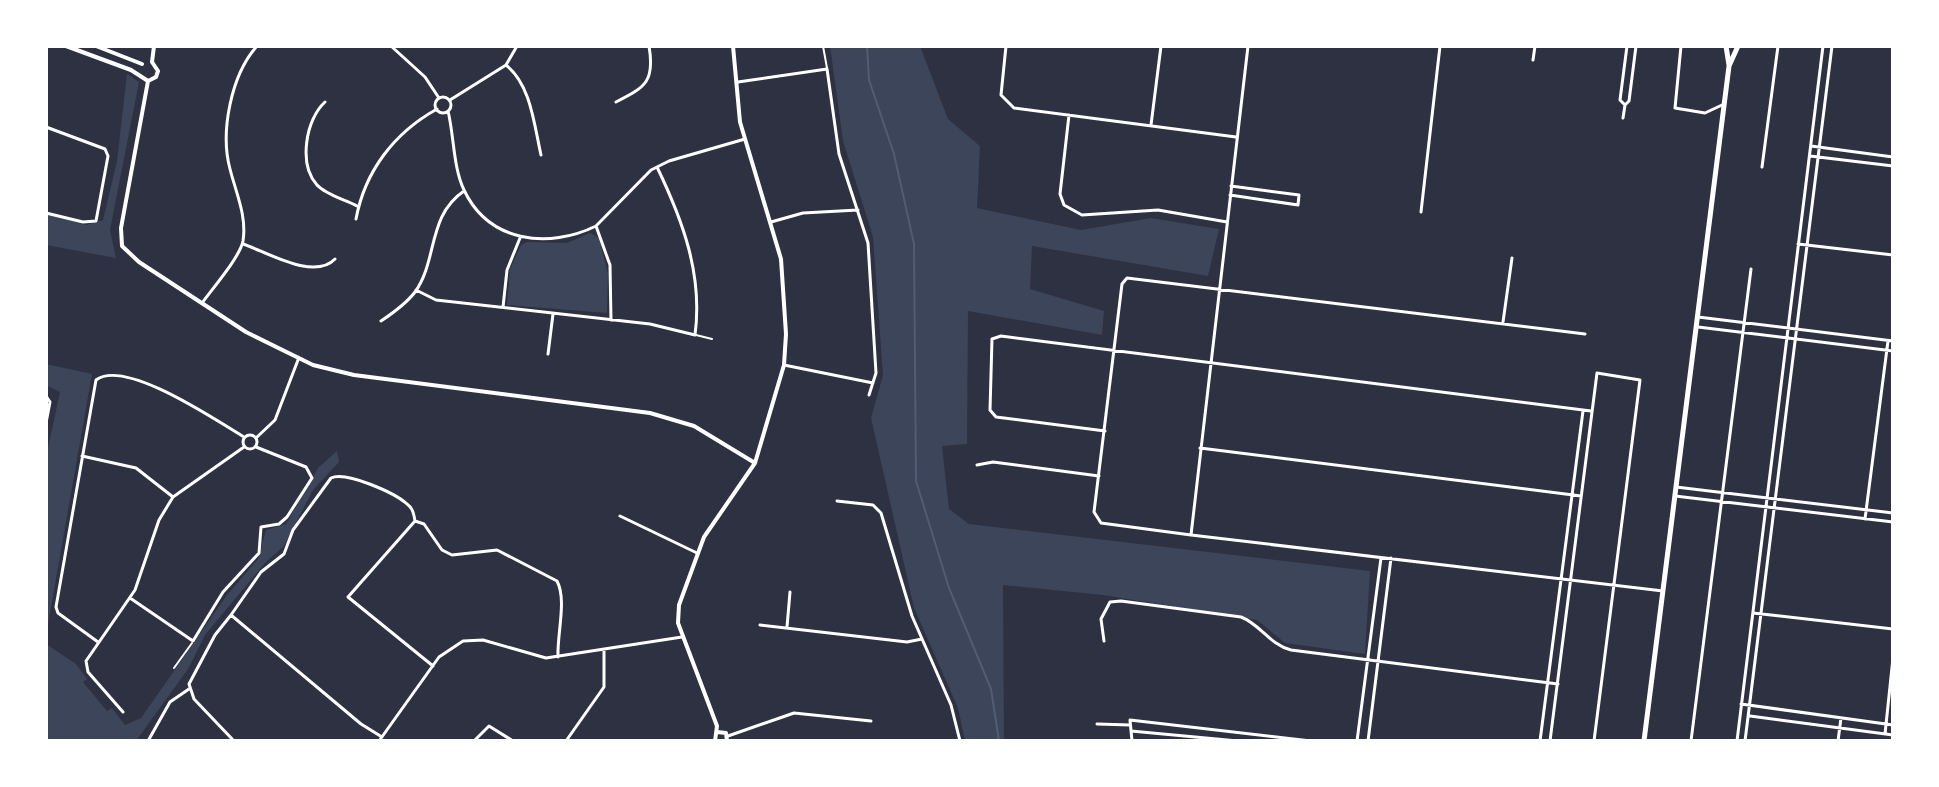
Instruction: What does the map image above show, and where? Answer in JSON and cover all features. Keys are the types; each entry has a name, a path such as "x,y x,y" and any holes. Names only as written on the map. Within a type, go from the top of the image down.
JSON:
{"main road":[{"path":"1644,741 1729,66 1726,46"},
{"path":"1729,66 1738,46"}],"street":[{"path":"66,46 131,70 145,79 156,77 158,71 152,62 154,46"},
{"path":"96,46 142,64 152,62"},
{"path":"202,303 243,244 244,215 228,165 226,138 237,81 257,46"},
{"path":"356,219 358,206 379,160 394,140 437,109 439,98 425,77 391,46"},
{"path":"439,98 450,100 506,65 517,46"},
{"path":"616,102 647,83 651,73 649,46"},
{"path":"714,741 717,732 677,615 697,553 708,530 755,463 784,365 781,259 745,139 736,99 738,82 733,46"},
{"path":"1006,46 1001,95 1014,108 1237,137"},
{"path":"1151,125 1161,46"},
{"path":"1191,535 1248,46"},
{"path":"1421,212 1440,46"},
{"path":"1533,60 1535,46"},
{"path":"1625,105 1620,100 1627,46"},
{"path":"1623,118 1625,105 1629,101 1636,46"},
{"path":"1681,46 1674,106 1709,112 1724,103"},
{"path":"1762,167 1778,46"},
{"path":"1737,741 1823,46"},
{"path":"1745,741 1832,46"},
{"path":"142,64 139,73 145,79"},
{"path":"506,65 518,75 526,93 541,155"},
{"path":"738,82 827,69 839,154 868,243 876,365 869,395"},
{"path":"145,79 121,228 122,246 202,303 298,360 354,375 650,413 694,426 755,463"},
{"path":"450,100 448,111 464,191 484,215 520,238 557,240 596,226 643,177 657,167 745,139"},
{"path":"325,102 316,110 310,127 308,163 320,188 358,206"},
{"path":"437,109 448,111"},
{"path":"1069,115 1060,194 1064,205 1072,212 1100,215 1158,210 1227,222"},
{"path":"46,127 105,149 108,156 96,221 83,222 46,213"},
{"path":"1811,146 1893,157"},
{"path":"1810,156 1893,166"},
{"path":"416,290 436,300 611,320 695,335 699,301 694,264 657,167"},
{"path":"1230,195 1298,205 1299,195 1231,186"},
{"path":"381,321 416,290 439,220 451,201 464,191"},
{"path":"770,223 803,213 858,210"},
{"path":"596,226 610,265 611,320"},
{"path":"503,307 507,270 520,238"},
{"path":"243,244 311,268 328,266 335,259"},
{"path":"1798,244 1893,255"},
{"path":"1503,323 1512,258"},
{"path":"1691,741 1751,269"},
{"path":"1585,334 1127,278 1122,284 1112,351 1094,512 1101,523 1663,591"},
{"path":"548,354 553,314"},
{"path":"1698,317 1891,341 1887,351 1865,519"},
{"path":"1697,327 1893,351"},
{"path":"1105,431 996,417 990,410 992,339 1001,336 1591,411"},
{"path":"256,447 256,438 275,420 298,360"},
{"path":"784,365 873,383"},
{"path":"1550,741 1597,373 1640,380 1594,741"},
{"path":"98,642 61,615 56,607 95,383 101,376 160,387 244,437"},
{"path":"46,396 50,402 46,423"},
{"path":"1540,741 1583,411"},
{"path":"244,437 251,434 256,438"},
{"path":"244,437 244,447"},
{"path":"123,712 85,666 98,642 130,598 142,574 159,520 173,497 244,447 256,447 306,467 312,478 287,517 279,524 261,527 259,553 223,592 193,641 130,598"},
{"path":"1200,448 1581,496"},
{"path":"82,456 136,468 173,497"},
{"path":"977,465 993,462 1099,476"},
{"path":"148,741 170,702 189,689 211,640 261,572 284,554 293,530 307,516 319,491 331,478 350,477 403,501 411,508 415,521"},
{"path":"1676,487 1893,513"},
{"path":"1675,496 1893,522"},
{"path":"837,501 873,505 881,513 922,639 951,705 960,741"},
{"path":"620,516 697,553"},
{"path":"415,521 424,524 442,550 452,555 497,550 557,581 563,602 557,626 558,657"},
{"path":"415,521 348,597 433,666"},
{"path":"1357,741 1370,661 1381,558"},
{"path":"1368,741 1391,558"},
{"path":"787,627 790,592"},
{"path":"1104,641 1103,609 1110,602 1121,601 1241,617 1255,624 1284,648 1558,684"},
{"path":"1753,613 1893,629"},
{"path":"231,615 380,739 447,649 473,640 535,656 558,657 682,637"},
{"path":"760,625 907,642 922,639"},
{"path":"566,741 604,687 604,651"},
{"path":"1885,734 1893,658"},
{"path":"189,689 194,699 234,741"},
{"path":"1741,704 1893,725"},
{"path":"717,732 727,738 794,713 871,721"},
{"path":"1741,715 1893,735"},
{"path":"1838,741 1841,718"},
{"path":"1097,724 1311,741"},
{"path":"1130,725 1132,741"},
{"path":"1130,725 1238,741"},
{"path":"474,741 489,726 513,741"}],"lane":[{"path":"823,46 827,69"},
{"path":"695,335 712,339"},
{"path":"174,668 193,641"}],"shaded area":[{"path":"830,46 920,46 948,119 980,146 977,208 1081,230 1151,218 1219,229 1208,276 1032,246 1030,289 1104,311 1102,335 968,311 967,444 942,446 949,509 969,524 1370,571 1365,654 1285,643 1257,620 1103,595 1003,585 1004,741 965,741 958,708 914,608 871,418 883,375 873,237 843,141"},
{"path":"127,74 139,82 110,230 116,258 46,245 46,213 86,225 103,220 117,161"},
{"path":"590,233 599,238 608,274 607,313 507,305 510,269 521,245 527,242 567,243"},
{"path":"46,364 92,374 46,636 46,457 60,392 46,385"},
{"path":"337,451 339,462 313,490 284,546 265,563 205,635 188,669 136,741 46,741 46,644 76,664 87,679 83,682 107,711 112,708 125,725 141,718 227,595 258,559 266,530 286,524 318,468"}],"waterway":[{"path":"867,46 869,80 894,154 914,244 916,481 949,588 991,689 999,741"}]}
